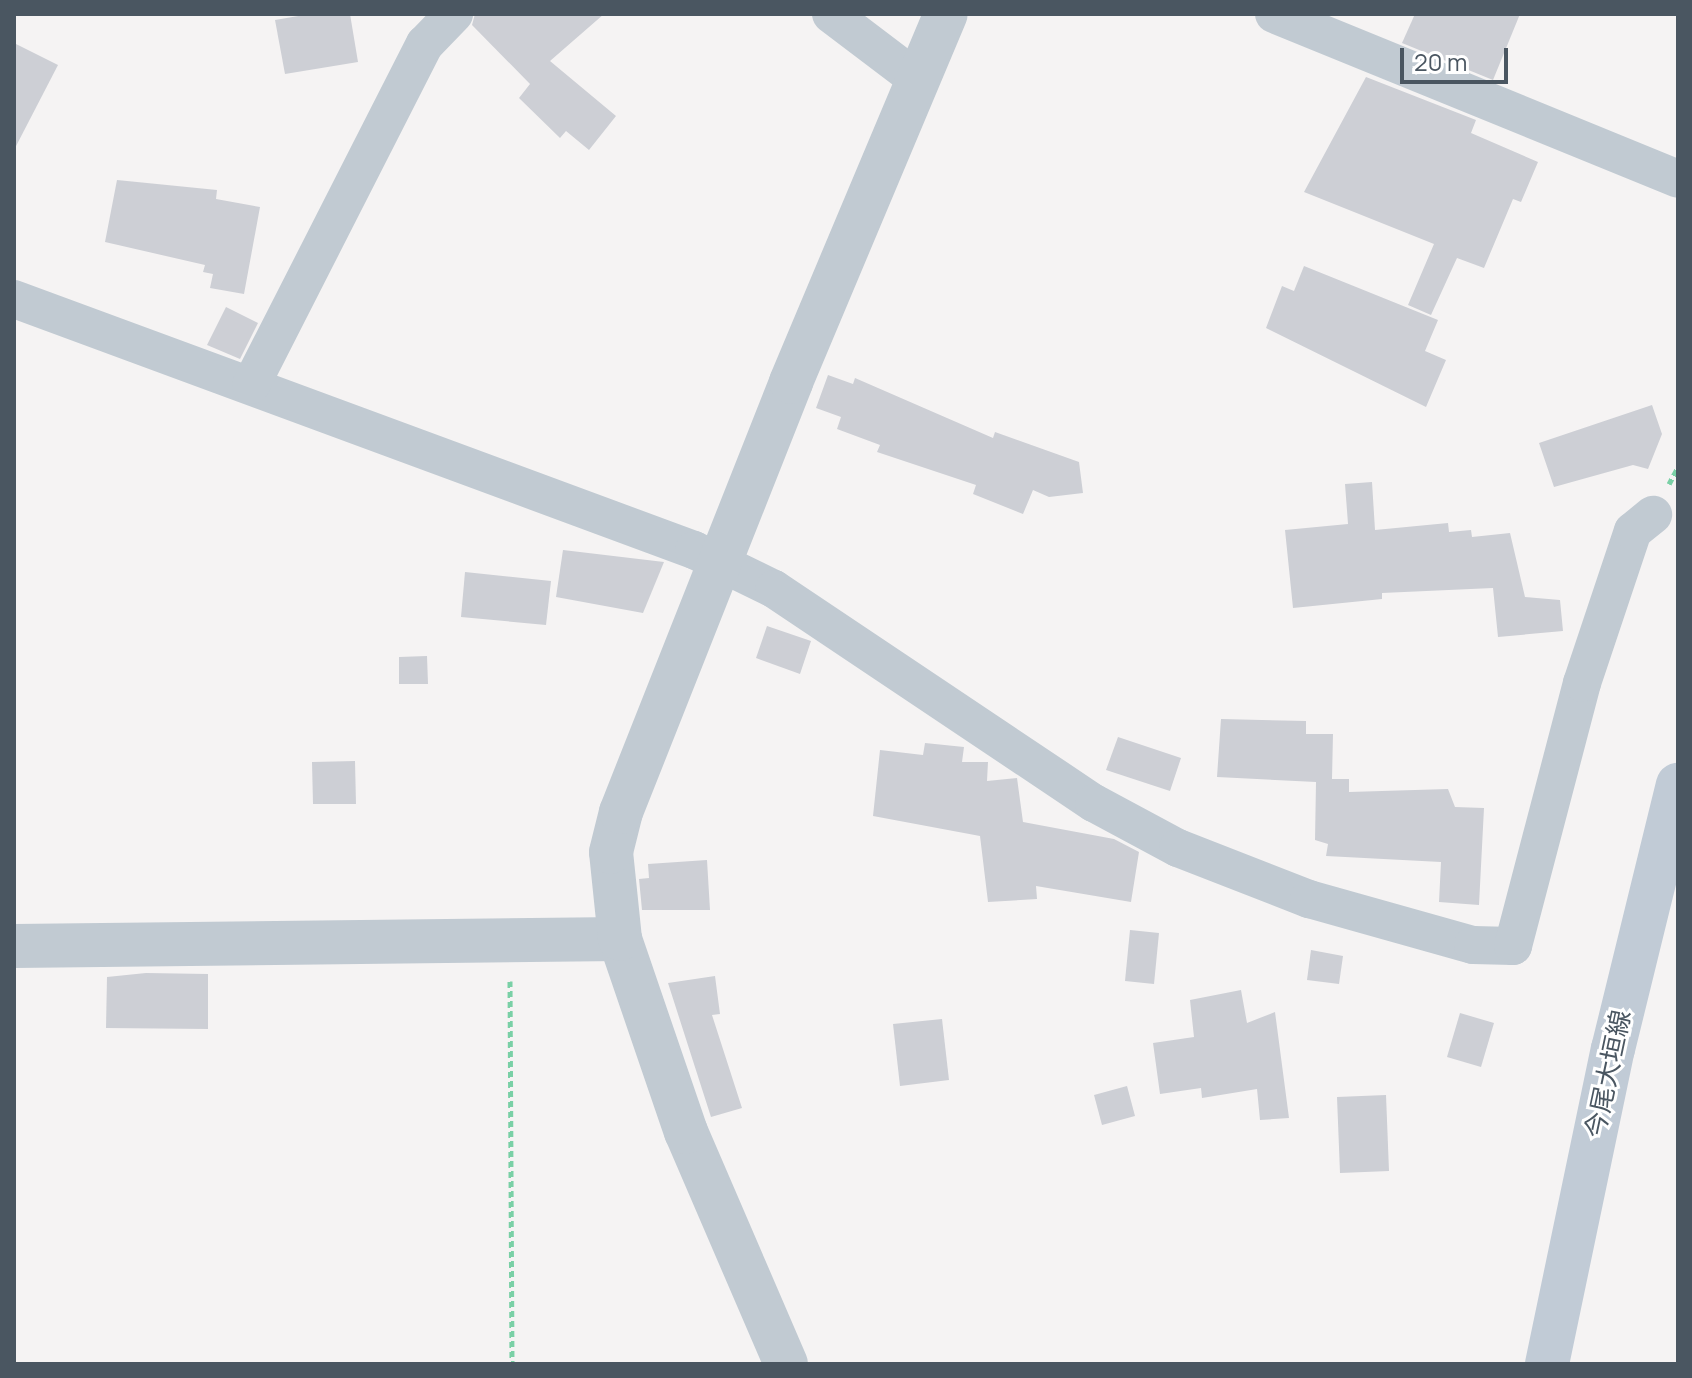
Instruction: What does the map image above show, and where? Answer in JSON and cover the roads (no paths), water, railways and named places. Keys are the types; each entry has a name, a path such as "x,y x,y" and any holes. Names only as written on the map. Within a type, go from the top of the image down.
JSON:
{"main road":[{"name":"今尾大垣線","path":"1547,1364 1613,1049 1678,785"}],"street":[{"path":"251,385 425,44 454,14"},
{"path":"831,14 918,80"},
{"path":"786,1364 686,1132 620,939 611,881 621,812 946,14"},
{"path":"1274,14 1678,179"},
{"path":"14,299 694,550 719,568 774,589 1094,803 1178,848 1309,899 1473,945 1513,946 1582,683 1633,531 1653,515"},
{"path":"14,946 516,944 620,939"}]}
